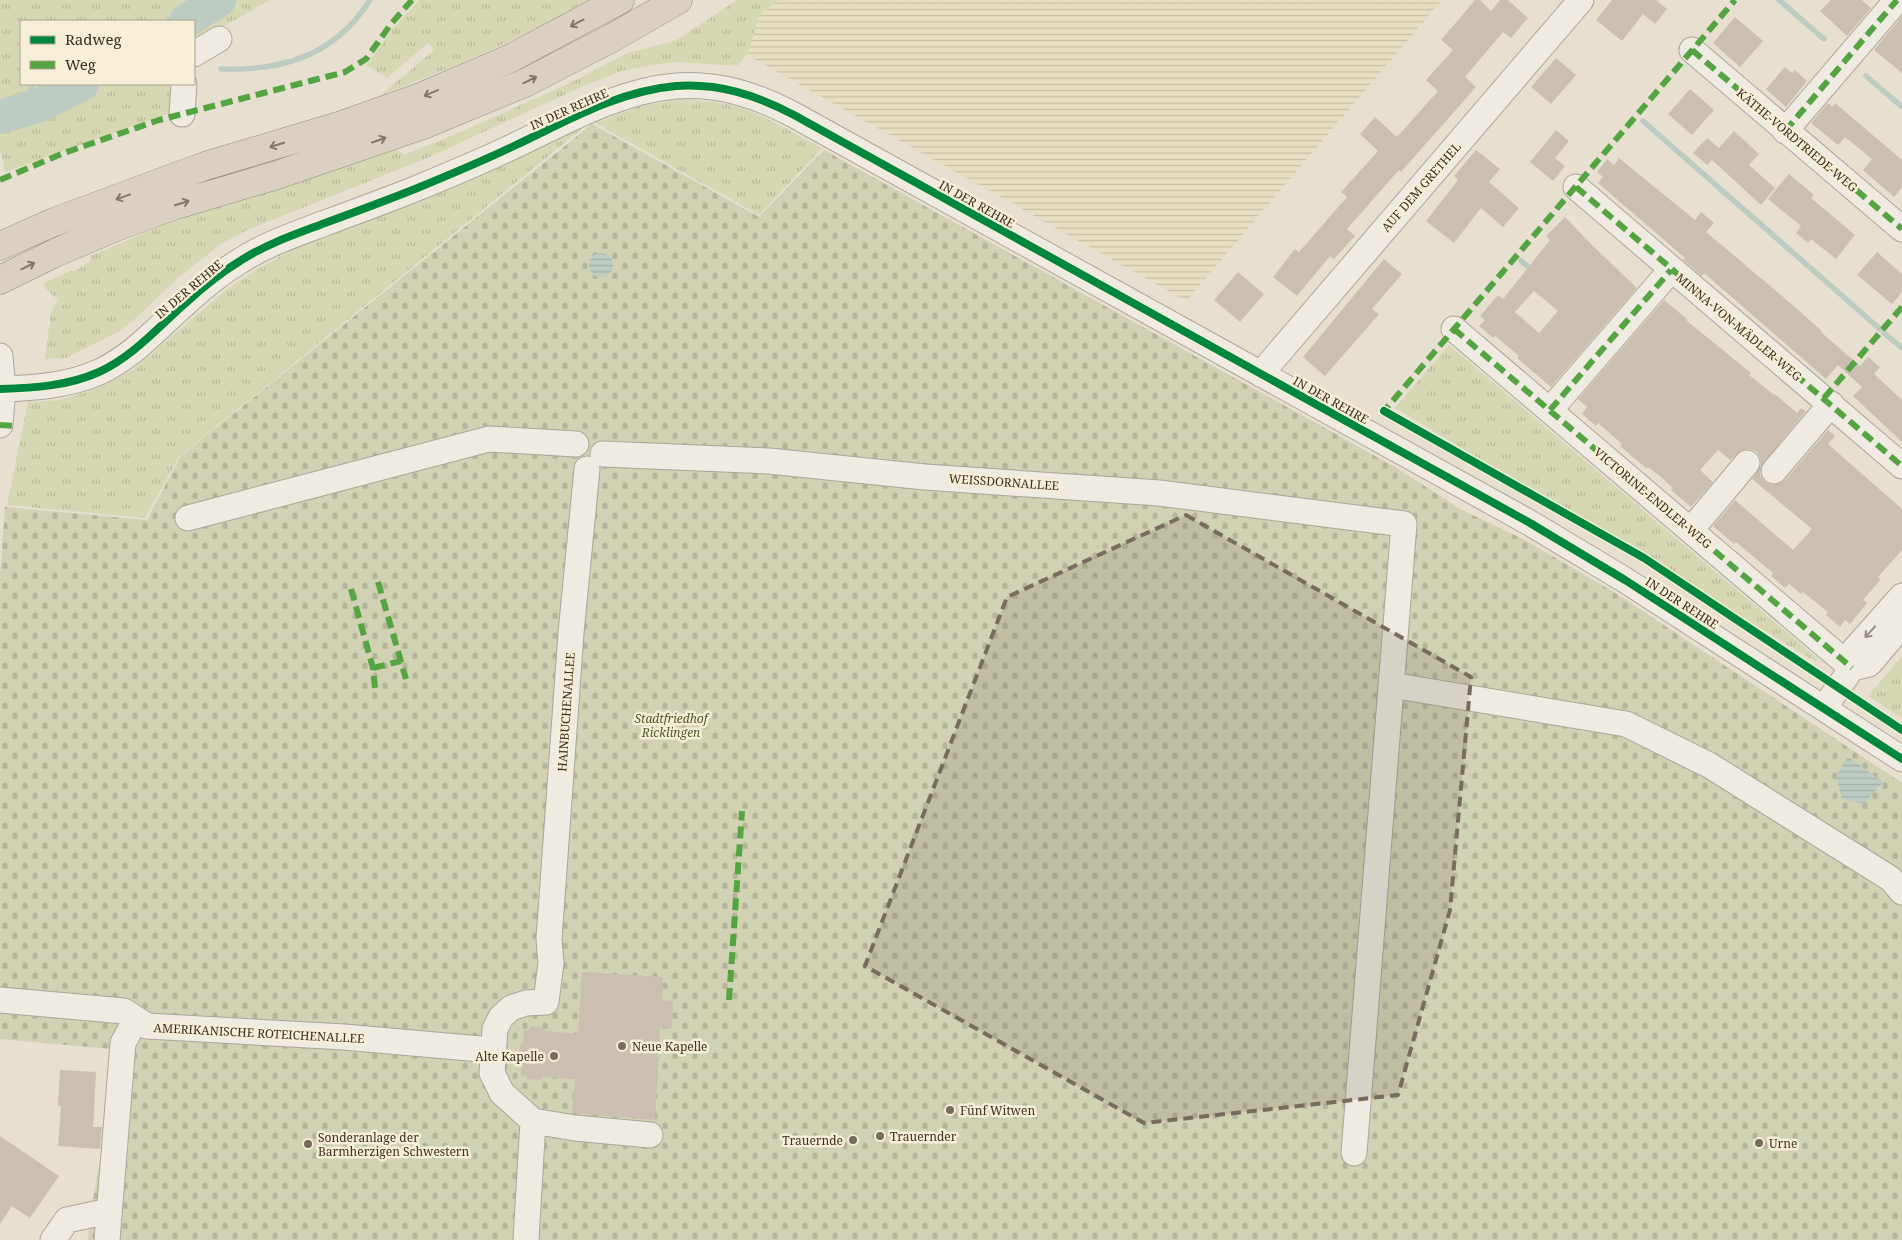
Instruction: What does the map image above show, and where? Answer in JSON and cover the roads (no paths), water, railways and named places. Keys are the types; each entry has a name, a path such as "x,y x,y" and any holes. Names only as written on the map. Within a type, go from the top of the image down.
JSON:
{"highway":[{"path":"0,246 54,222 205,166 342,125 418,98 511,58 620,0"},
{"path":"0,280 55,253 116,227 176,205 277,175 431,122 527,82 610,39 678,0"}],"street":[{"name":"AUF DEM GRETHEL","path":"1262,375 1581,0"},
{"path":"1786,130 1897,0"},
{"path":"195,53 219,39"},
{"name":"KÄTHE-VORDTRIEDE-WEG","path":"1692,50 1902,229"},
{"path":"182,114 184,85"},
{"name":"IN DER REHRE","path":"1,389 39,387 66,383 99,372 129,355 189,300 241,260 287,237 380,203 483,160 602,104 642,92 675,86 702,86 736,91 766,101 1465,486 1625,580 1902,760"},
{"name":"MINNA-VON-MÄDLER-WEG","path":"1576,187 1902,466"},
{"path":"1550,410 1671,270"},
{"name":"VICTORINE-ENDLER-WEG","path":"1454,329 1852,668"},
{"path":"0,356 0,425"},
{"path":"1774,471 1831,404"},
{"name":"WEISSDORNALLEE","path":"188,518 489,438 589,451 769,461 925,476 1159,493 1404,524 1391,685"},
{"name":"HAINBUCHENALLEE","path":"492,1050 495,1029 500,1017 511,1008 526,1003 546,1002 551,963 549,939 571,643 589,451"},
{"path":"1691,530 1747,463"},
{"path":"1824,708 1852,668 1854,650 1902,596"},
{"path":"1852,668 1869,664 1902,625"},
{"path":"1354,1153 1391,685 1626,724 1709,765 1891,879 1902,892"},
{"name":"AMERIKANISCHE ROTEICHENALLEE","path":"0,1000 124,1011 147,1026 344,1038 492,1050"},
{"path":"107,1240 123,1043 136,1019"},
{"path":"492,1050 492,1073 502,1093 533,1121 576,1128 650,1135"},
{"path":"526,1240 533,1121"},
{"path":"53,1240 67,1220 110,1211"}],"waterway":[{"path":"188,20 219,0"},
{"path":"221,69 266,67 287,63 306,56 324,47 341,34 356,19 370,0"},
{"path":"1779,0 1824,39"},
{"path":"1866,76 1902,107"},
{"path":"30,108 32,85"},
{"path":"0,117 40,105 80,85"},
{"path":"1643,121 1880,329"},
{"path":"1521,261 1533,271"},
{"path":"1884,333 1902,348"},
{"path":"1753,462 1784,489"}],"place":[{"name":"Neue Kapelle","path":"622,1046"},
{"name":"Alte Kapelle","path":"554,1056"},
{"name":"Fünf Witwen","path":"950,1110"},
{"name":"Trauernder","path":"880,1136"},
{"name":"Trauernde","path":"853,1140"},
{"name":"Urne","path":"1759,1143"},
{"name":"Sonderanlage der Barmherzigen Schwestern","path":"308,1144"}],"park label":[{"name":"Stadtfriedhof Ricklingen","path":"671,725"}]}
